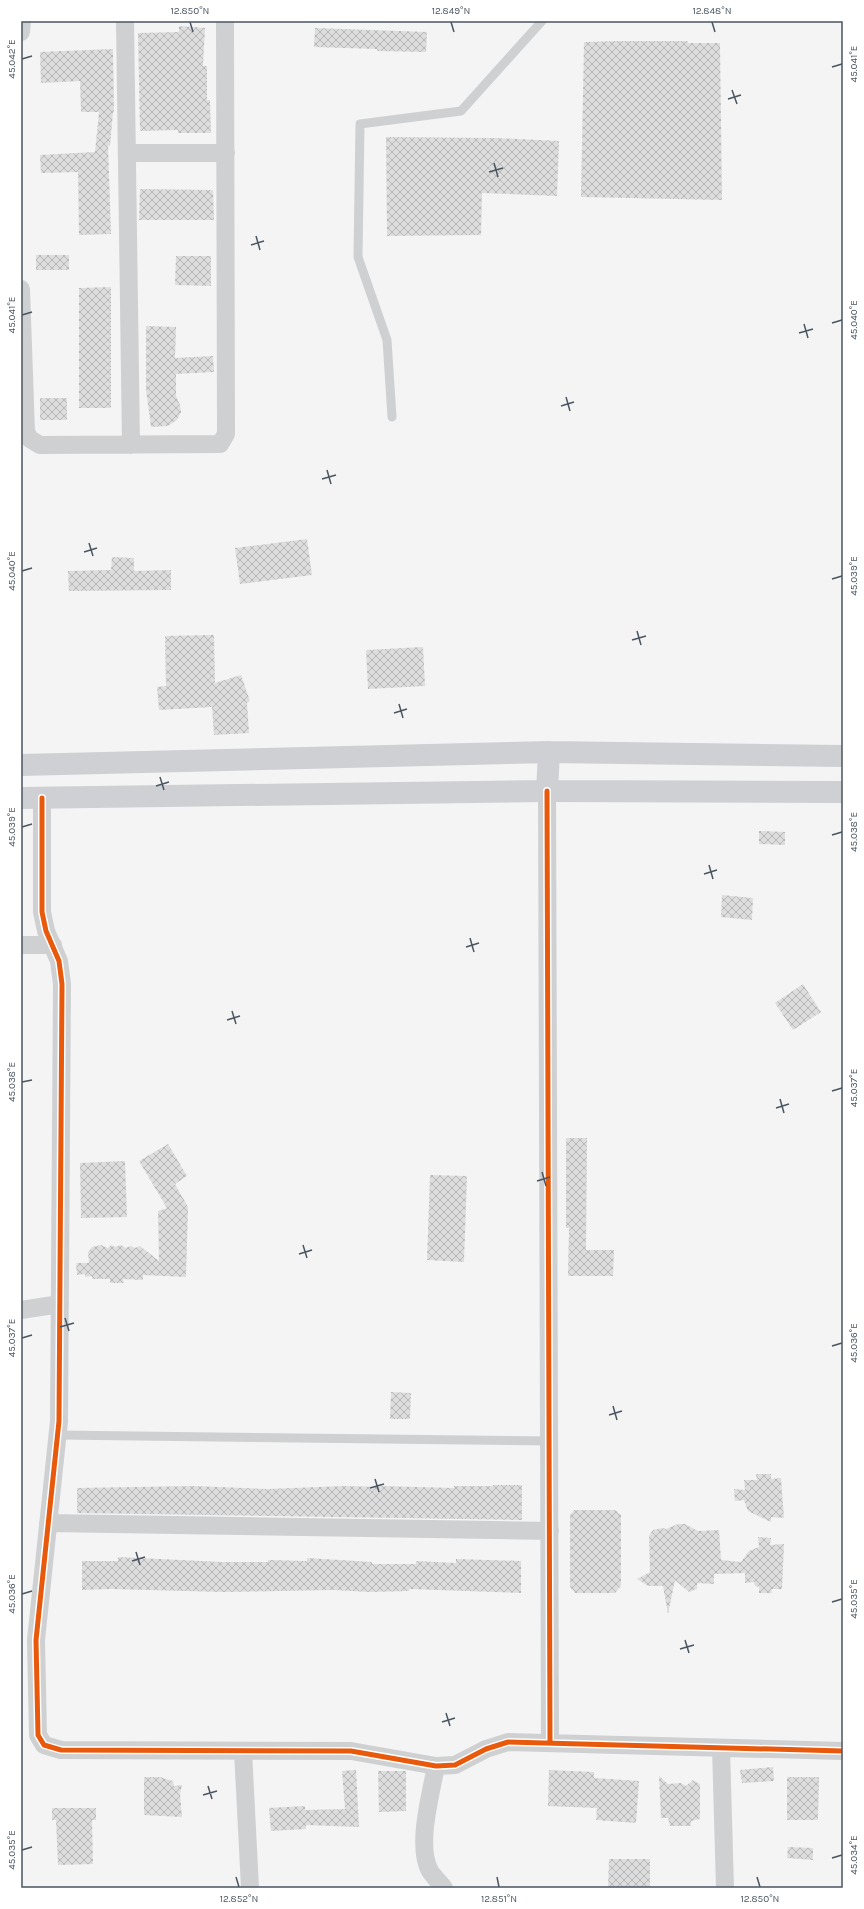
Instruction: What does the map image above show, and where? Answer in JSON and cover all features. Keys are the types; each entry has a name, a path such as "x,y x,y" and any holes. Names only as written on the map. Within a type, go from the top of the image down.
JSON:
{"main road":[{"path":"21,765 549,752 843,756"},
{"path":"547,791 549,752"},
{"path":"31,798 547,791 843,792"}],"street":[{"path":"21,32 22,21"},
{"path":"125,21 131,445"},
{"path":"21,289 26,432 30,439 40,445 220,444 226,434 225,21"},
{"path":"127,153 226,153"},
{"path":"547,791 550,1742"},
{"path":"31,798 42,912 46,931 59,961 62,984 59,1421 36,1640 38,1735 44,1745 61,1750 351,1752 436,1766 455,1765 486,1749 508,1742 843,1751"},
{"path":"21,945 52,945"},
{"path":"21,1310 60,1304"},
{"path":"48,1523 550,1531"},
{"path":"721,1748 725,1888"},
{"path":"243,1751 250,1888"},
{"path":"436,1766 424,1832 424,1847 430,1871 444,1888"}],"lane":[{"path":"392,417 387,340 358,257 360,124 461,111 542,21"},
{"path":"57,1436 550,1441"}],"building":[{"path":"179,26 205,28 203,66 207,66 207,100 210,100 211,133 178,133 178,130 140,131 138,33 179,32"},
{"path":"315,28 427,32 426,52 314,47"},
{"path":"688,41 688,43 720,43 722,200 581,197 584,42"},
{"path":"113,49 114,112 110,146 108,146 111,234 79,235 78,172 41,173 40,155 95,152 99,112 81,112 80,81 41,83 40,52"},
{"path":"386,137 495,138 559,141 557,196 482,193 481,235 387,236"},
{"path":"140,189 213,190 214,220 139,220"},
{"path":"36,255 69,255 69,270 36,270"},
{"path":"176,256 211,256 211,286 175,285"},
{"path":"111,287 111,408 79,408 79,288"},
{"path":"146,326 176,327 175,358 213,356 214,372 176,374 176,396 181,412 177,420 168,426 151,427 146,389"},
{"path":"40,398 67,398 67,420 40,420"},
{"path":"307,539 312,575 240,584 235,548"},
{"path":"112,557 134,558 134,571 171,570 171,590 69,591 68,571 111,570"},
{"path":"214,635 215,683 241,675 250,701 247,703 249,733 214,735 212,707 159,710 157,687 166,686 165,636"},
{"path":"423,647 425,686 368,689 366,650"},
{"path":"759,831 785,832 785,845 759,844"},
{"path":"722,895 753,898 752,920 721,917"},
{"path":"803,984 821,1012 793,1030 775,1003"},
{"path":"566,1138 587,1138 586,1250 614,1250 613,1276 568,1276 569,1228 566,1228"},
{"path":"168,1144 187,1176 175,1184 188,1207 186,1277 143,1275 143,1280 123,1279 124,1283 110,1283 110,1279 92,1279 92,1276 85,1277 85,1274 77,1275 76,1263 89,1263 88,1252 92,1247 101,1245 108,1248 111,1245 115,1247 121,1245 126,1248 131,1246 135,1248 140,1246 159,1261 158,1211 167,1208 139,1161"},
{"path":"125,1161 127,1217 81,1218 80,1163"},
{"path":"430,1175 467,1176 464,1262 427,1260"},
{"path":"391,1392 411,1393 410,1419 390,1419"},
{"path":"756,1474 771,1474 771,1479 781,1478 784,1518 771,1517 771,1522 748,1511 744,1500 735,1501 734,1489 745,1490 744,1480 757,1480"},
{"path":"522,1485 522,1520 77,1513 77,1488 194,1486 268,1489 380,1486 454,1488 454,1486"},
{"path":"574,1510 615,1510 621,1515 621,1586 615,1593 575,1593 570,1587 570,1515"},
{"path":"678,1524 685,1524 698,1531 719,1530 721,1560 741,1562 749,1551 759,1547 758,1537 771,1538 770,1545 784,1544 782,1589 771,1589 772,1593 759,1593 759,1587 755,1586 754,1582 745,1583 745,1573 714,1574 714,1584 697,1583 697,1589 689,1592 675,1580 668,1614 663,1586 648,1586 637,1579 650,1572 649,1536 653,1530 662,1528 666,1529"},
{"path":"118,1557 222,1562 268,1562 268,1560 307,1561 307,1558 372,1562 372,1564 416,1564 416,1561 456,1563 456,1559 521,1561 521,1593 409,1589 409,1591 370,1592 333,1590 222,1592 110,1589 82,1590 82,1561 118,1561"},
{"path":"773,1767 774,1781 742,1783 740,1770"},
{"path":"356,1770 359,1827 306,1825 306,1829 271,1831 269,1808 305,1806 305,1810 345,1809 342,1771"},
{"path":"549,1770 594,1772 594,1778 639,1781 636,1823 596,1820 597,1808 548,1806"},
{"path":"378,1771 406,1771 406,1811 379,1812"},
{"path":"659,1776 668,1784 681,1783 686,1786 693,1780 700,1784 700,1819 691,1821 691,1826 670,1826 668,1818 661,1818"},
{"path":"144,1777 160,1777 173,1781 174,1786 182,1785 180,1794 182,1817 144,1815"},
{"path":"787,1777 819,1777 818,1820 787,1820"},
{"path":"52,1808 96,1808 96,1820 92,1820 93,1864 58,1865 56,1820 52,1820"},
{"path":"788,1847 813,1848 813,1860 787,1858"},
{"path":"609,1859 650,1859 650,1888 608,1888"}],"cycle path":[{"path":"547,791 550,1742"},
{"path":"42,798 42,912 46,931 59,961 62,984 59,1421 36,1640 38,1735 44,1745 61,1750 351,1751 436,1766 455,1765 486,1749 508,1742 843,1751"}]}
